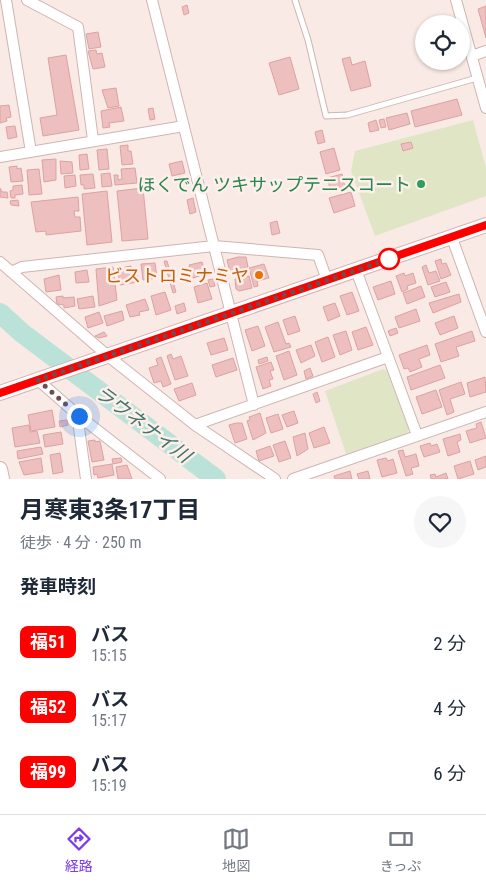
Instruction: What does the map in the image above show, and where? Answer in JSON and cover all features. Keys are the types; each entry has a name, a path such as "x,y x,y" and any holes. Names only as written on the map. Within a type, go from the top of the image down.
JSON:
{"street":[{"path":"6,0 31,152"},
{"path":"27,0 78,26 93,140"},
{"path":"152,0 254,405"},
{"path":"456,0 486,108"},
{"path":"472,56 486,51"},
{"path":"0,157 184,126"},
{"path":"0,393 486,225"},
{"path":"452,238 486,332"},
{"path":"11,272 22,267 214,246 318,255 327,280"},
{"path":"0,262 105,357 275,479"},
{"path":"356,270 417,435"},
{"path":"196,424 388,357"},
{"path":"42,379 79,416 150,475 160,479"},
{"path":"293,479 486,412"},
{"path":"79,416 86,479"},
{"path":"0,469 2,479"}],"lane":[{"path":"295,0 308,40 326,116 347,115 478,78"}],"green space":[{"name":"ほくでん ツキサップテニスコート","path":"473,120 486,168 486,196 375,236 351,171 355,151"},
{"path":"383,369 387,371 409,429 407,433 346,454 325,391"}],"building":[{"path":"187,5 189,13 184,15 182,7"},
{"path":"486,6 486,38 478,9"},
{"path":"98,32 101,47 89,49 86,34"},
{"path":"96,50 97,54 102,53 105,67 93,69 88,51"},
{"path":"66,55 79,130 43,136 40,118 57,115 48,58"},
{"path":"290,57 299,89 279,95 269,63"},
{"path":"350,57 352,65 365,61 371,86 351,91 342,59"},
{"path":"116,88 119,106 108,108 102,90"},
{"path":"457,99 462,115 415,127 411,111"},
{"path":"9,105 11,117 6,118 7,121 0,123 0,106"},
{"path":"121,107 124,121 109,123 110,127 103,128 101,111"},
{"path":"153,108 155,119 150,120 148,109"},
{"path":"407,113 410,124 389,130 386,118"},
{"path":"384,119 386,127 381,128 379,120"},
{"path":"376,120 379,130 370,132 368,123"},
{"path":"15,126 17,137 8,139 6,127"},
{"path":"322,130 325,142 318,144 315,132"},
{"path":"411,142 413,148 403,151 401,144"},
{"path":"128,145 128,151 131,151 133,164 122,165 120,146"},
{"path":"334,148 340,170 326,174 320,152"},
{"path":"107,149 109,169 99,170 97,150"},
{"path":"87,154 89,169 80,170 79,155"},
{"path":"56,159 56,180 44,182 42,160"},
{"path":"60,161 72,162 73,173 61,174"},
{"path":"182,161 185,173 172,176 169,164"},
{"path":"17,166 17,169 21,168 23,181 11,182 9,167"},
{"path":"135,168 137,183 115,185 114,175 118,175 118,180 122,179 121,169"},
{"path":"39,169 42,194 29,195 27,170"},
{"path":"110,173 112,186 102,187 101,174"},
{"path":"93,174 95,188 84,189 84,185 81,185 80,175"},
{"path":"342,174 345,187 331,191 327,178"},
{"path":"75,175 76,186 65,188 64,176"},
{"path":"22,185 23,194 15,195 15,198 11,198 10,191 13,190 13,186"},
{"path":"0,188 2,192 7,192 8,198 0,197"},
{"path":"143,188 148,239 122,241 117,191"},
{"path":"107,191 112,242 87,245 82,194"},
{"path":"351,192 355,206 334,213 329,198"},
{"path":"78,197 79,211 74,211 75,217 80,217 81,231 46,235 46,231 36,232 31,202"},
{"path":"193,198 196,212 190,214 187,200"},
{"path":"18,200 19,206 11,205 10,201"},
{"path":"277,221 280,233 272,235 270,223"},
{"path":"246,257 248,267 230,272 227,260"},
{"path":"441,259 442,264 446,263 451,275 441,279 435,261"},
{"path":"164,261 167,261 176,292 173,293"},
{"path":"202,262 205,274 193,278 189,265"},
{"path":"155,263 157,278 143,280 141,264"},
{"path":"264,264 269,278 257,281 258,286 254,287 249,268"},
{"path":"426,265 429,273 436,271 440,281 428,285 422,267"},
{"path":"131,266 131,270 137,269 138,282 120,285 118,271 125,271 125,267"},
{"path":"113,267 117,300 99,306 96,269"},
{"path":"87,270 89,282 76,283 75,272"},
{"path":"404,273 405,276 413,273 416,283 407,286 408,289 402,292 396,276"},
{"path":"59,275 61,290 46,292 44,279"},
{"path":"249,276 252,288 239,291 236,289 235,279"},
{"path":"213,279 215,286 210,287 208,280"},
{"path":"391,281 395,294 378,300 373,287"},
{"path":"446,282 450,292 435,297 431,287"},
{"path":"207,283 212,299 198,303 194,287"},
{"path":"421,286 425,297 407,304 403,293"},
{"path":"165,292 171,310 156,315 151,296"},
{"path":"352,292 359,311 347,315 340,296"},
{"path":"459,294 461,302 433,313 429,303"},
{"path":"63,296 63,298 74,297 75,306 64,308 64,305 57,304 56,297"},
{"path":"93,296 95,307 79,309 77,299"},
{"path":"145,299 149,310 139,312 140,315 130,317 126,305"},
{"path":"184,303 186,311 177,314 175,306"},
{"path":"335,303 340,316 328,321 323,307"},
{"path":"416,309 420,321 399,328 395,317"},
{"path":"122,311 124,320 107,326 104,316"},
{"path":"99,312 103,323 88,328 85,317"},
{"path":"295,316 300,331 288,335 283,320"},
{"path":"454,316 458,328 440,335 435,323"},
{"path":"278,322 286,344 289,343 291,347 274,352 265,327"},
{"path":"258,326 265,346 252,351 245,330"},
{"path":"366,327 373,345 358,350 352,332"},
{"path":"396,328 398,333 390,336 388,331"},
{"path":"346,331 352,350 340,355 333,335"},
{"path":"472,331 475,341 456,347 459,356 441,362 435,344"},
{"path":"104,332 107,336 99,338 95,336"},
{"path":"328,337 335,357 322,362 315,342"},
{"path":"224,338 228,350 211,355 207,343"},
{"path":"311,345 315,356 301,363 296,350"},
{"path":"427,345 430,355 419,359 422,367 410,372 408,368 404,369 399,355"},
{"path":"289,351 297,375 284,380 276,356"},
{"path":"171,354 173,359 181,356 188,376 175,380 167,356"},
{"path":"161,357 171,384 163,387 161,381 154,383 149,368 158,365 156,359"},
{"path":"267,357 268,361 259,364 258,360"},
{"path":"233,358 237,370 216,377 212,365"},
{"path":"271,362 274,370 270,371 273,379 269,380 271,386 263,389 256,367"},
{"path":"440,365 445,378 411,390 407,377"},
{"path":"310,368 313,376 306,379 304,371"},
{"path":"485,377 486,392 470,397 467,383"},
{"path":"461,382 465,394 450,399 454,412 447,415 439,390"},
{"path":"192,383 196,395 179,401 174,389"},
{"path":"436,390 442,407 422,414 416,397"},
{"path":"317,392 320,401 316,403 313,394"},
{"path":"52,410 55,427 31,431 28,415"},
{"path":"294,411 298,423 287,427 282,415"},
{"path":"260,413 266,433 253,440 247,421 250,420 249,417"},
{"path":"278,414 283,429 271,433 266,418"},
{"path":"67,420 68,425 60,427 59,421"},
{"path":"481,422 486,438 470,443 466,431 477,428 476,424"},
{"path":"242,423 247,439 235,443 229,425"},
{"path":"29,425 30,432 37,431 40,443 15,447 12,428"},
{"path":"324,427 330,443 314,448 309,433"},
{"path":"61,432 63,444 45,447 43,435"},
{"path":"305,433 308,449 297,456 293,437"},
{"path":"460,434 461,440 457,442 460,452 448,456 443,439"},
{"path":"95,440 95,442 100,441 104,460 92,462 88,441"},
{"path":"285,441 291,458 279,462 273,445"},
{"path":"430,443 431,446 437,444 440,452 424,457 420,446"},
{"path":"270,446 274,456 259,461 256,451"},
{"path":"41,447 43,454 18,459 17,451"},
{"path":"403,450 405,457 416,454 419,466 411,468 413,474 406,476 398,451"},
{"path":"60,453 63,472 53,474 50,455"},
{"path":"486,456 486,467 478,470 475,460"},
{"path":"41,458 43,472 24,475 19,462"},
{"path":"121,458 122,462 113,464 112,459"},
{"path":"386,458 388,461 393,459 397,473 382,477 377,460"},
{"path":"470,461 474,474 458,479 454,466"},
{"path":"112,464 114,475 98,478 97,474 94,475 93,467"},
{"path":"127,465 132,479 118,479 116,467"},
{"path":"350,471 352,479 335,479 334,476"},
{"path":"368,471 370,479 359,479 357,474"},
{"path":"446,473 448,479 431,479 430,475 435,474 436,477"}],"waterway":[{"name":"ラウネナイ川","path":"0,313 22,333 216,479"}],"bus line":[{"name":"福51","path":"0,393 486,225"}],"place":[{"name":"ほくでん ツキサップテニスコート","path":"421,184"},
{"name":"ビストロミナミヤ","path":"259,275"}],"route":[{"path":"79,416 38,380 389,259"}]}
